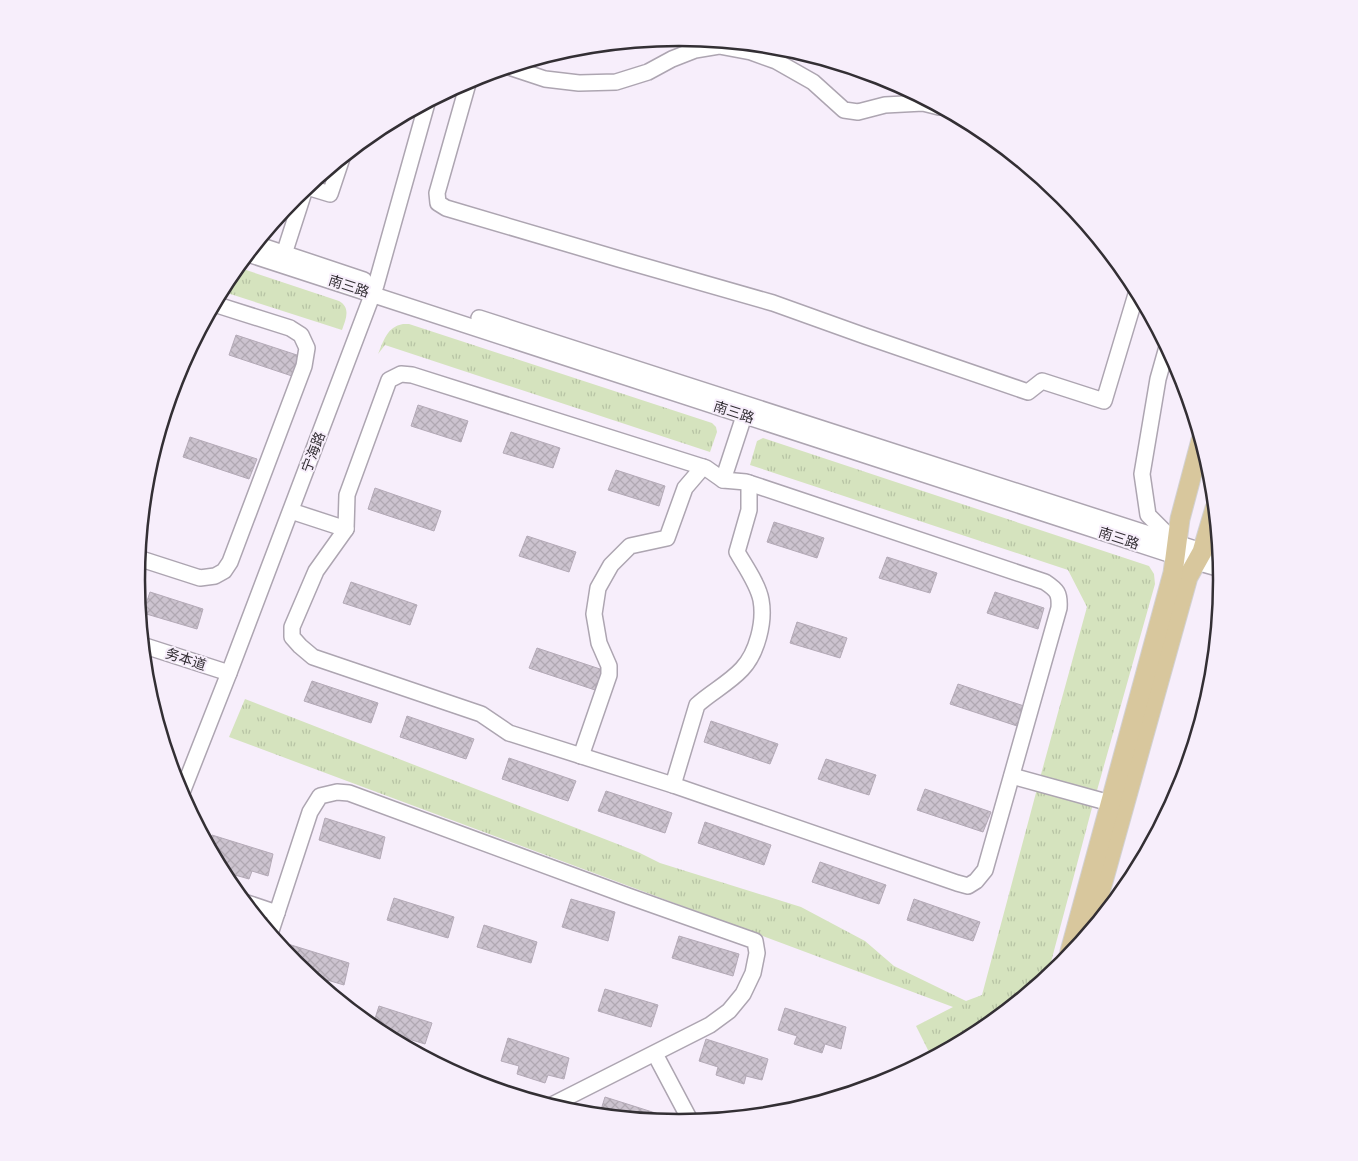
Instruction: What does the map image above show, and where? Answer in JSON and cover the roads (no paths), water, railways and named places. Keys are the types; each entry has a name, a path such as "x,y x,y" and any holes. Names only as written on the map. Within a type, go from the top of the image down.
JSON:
{"main road":[{"path":"1073,942 1173,573 1180,519 1198,453"},
{"path":"1094,917 1188,577 1206,557 1211,532"}],"street":[{"path":"520,71 545,79 579,83 616,82 648,72 672,59 695,50 713,47"},
{"path":"740,50 776,61 813,82 844,110 858,112 885,106 919,103"},
{"path":"466,91 437,193 438,203 446,208 773,303 1028,392 1042,381 1104,401 1134,301"},
{"name":"宁海路","path":"185,785 291,511 374,289 425,111"},
{"path":"315,190 330,194 338,170"},
{"path":"284,254 301,203"},
{"name":"南三路","path":"262,246 374,289 744,416 1176,550 1206,557"},
{"name":"南三路","path":"254,256 374,289 1176,550"},
{"path":"146,560 200,578 215,576 224,571 230,562 304,366 307,348 301,335 290,328 221,306"},
{"path":"1164,357 1158,378 1142,474 1148,515 1176,550"},
{"path":"400,374 422,378 706,468 723,480 749,483 1045,582 1056,589 1060,597 1059,608 985,870 976,881 968,886 673,786 509,733 481,714 313,657 292,637 292,627 316,571 346,529 348,495 389,380 400,374"},
{"path":"723,480 744,416"},
{"path":"581,756 609,675 609,666 599,643 594,614 598,588 611,565 630,546 667,538 685,488 702,467"},
{"path":"673,786 697,705 725,685 743,668 754,649 762,624 761,600 752,578 737,552 749,510 749,483"},
{"path":"291,511 346,529"},
{"name":"务本道","path":"149,647 229,673"},
{"path":"1012,776 1110,803"},
{"path":"272,927 310,812 320,796 337,792 349,793 755,941 757,954 753,973 743,994 729,1011 710,1026 560,1101"},
{"path":"255,906 277,913"},
{"path":"655,1054 687,1115"}]}
